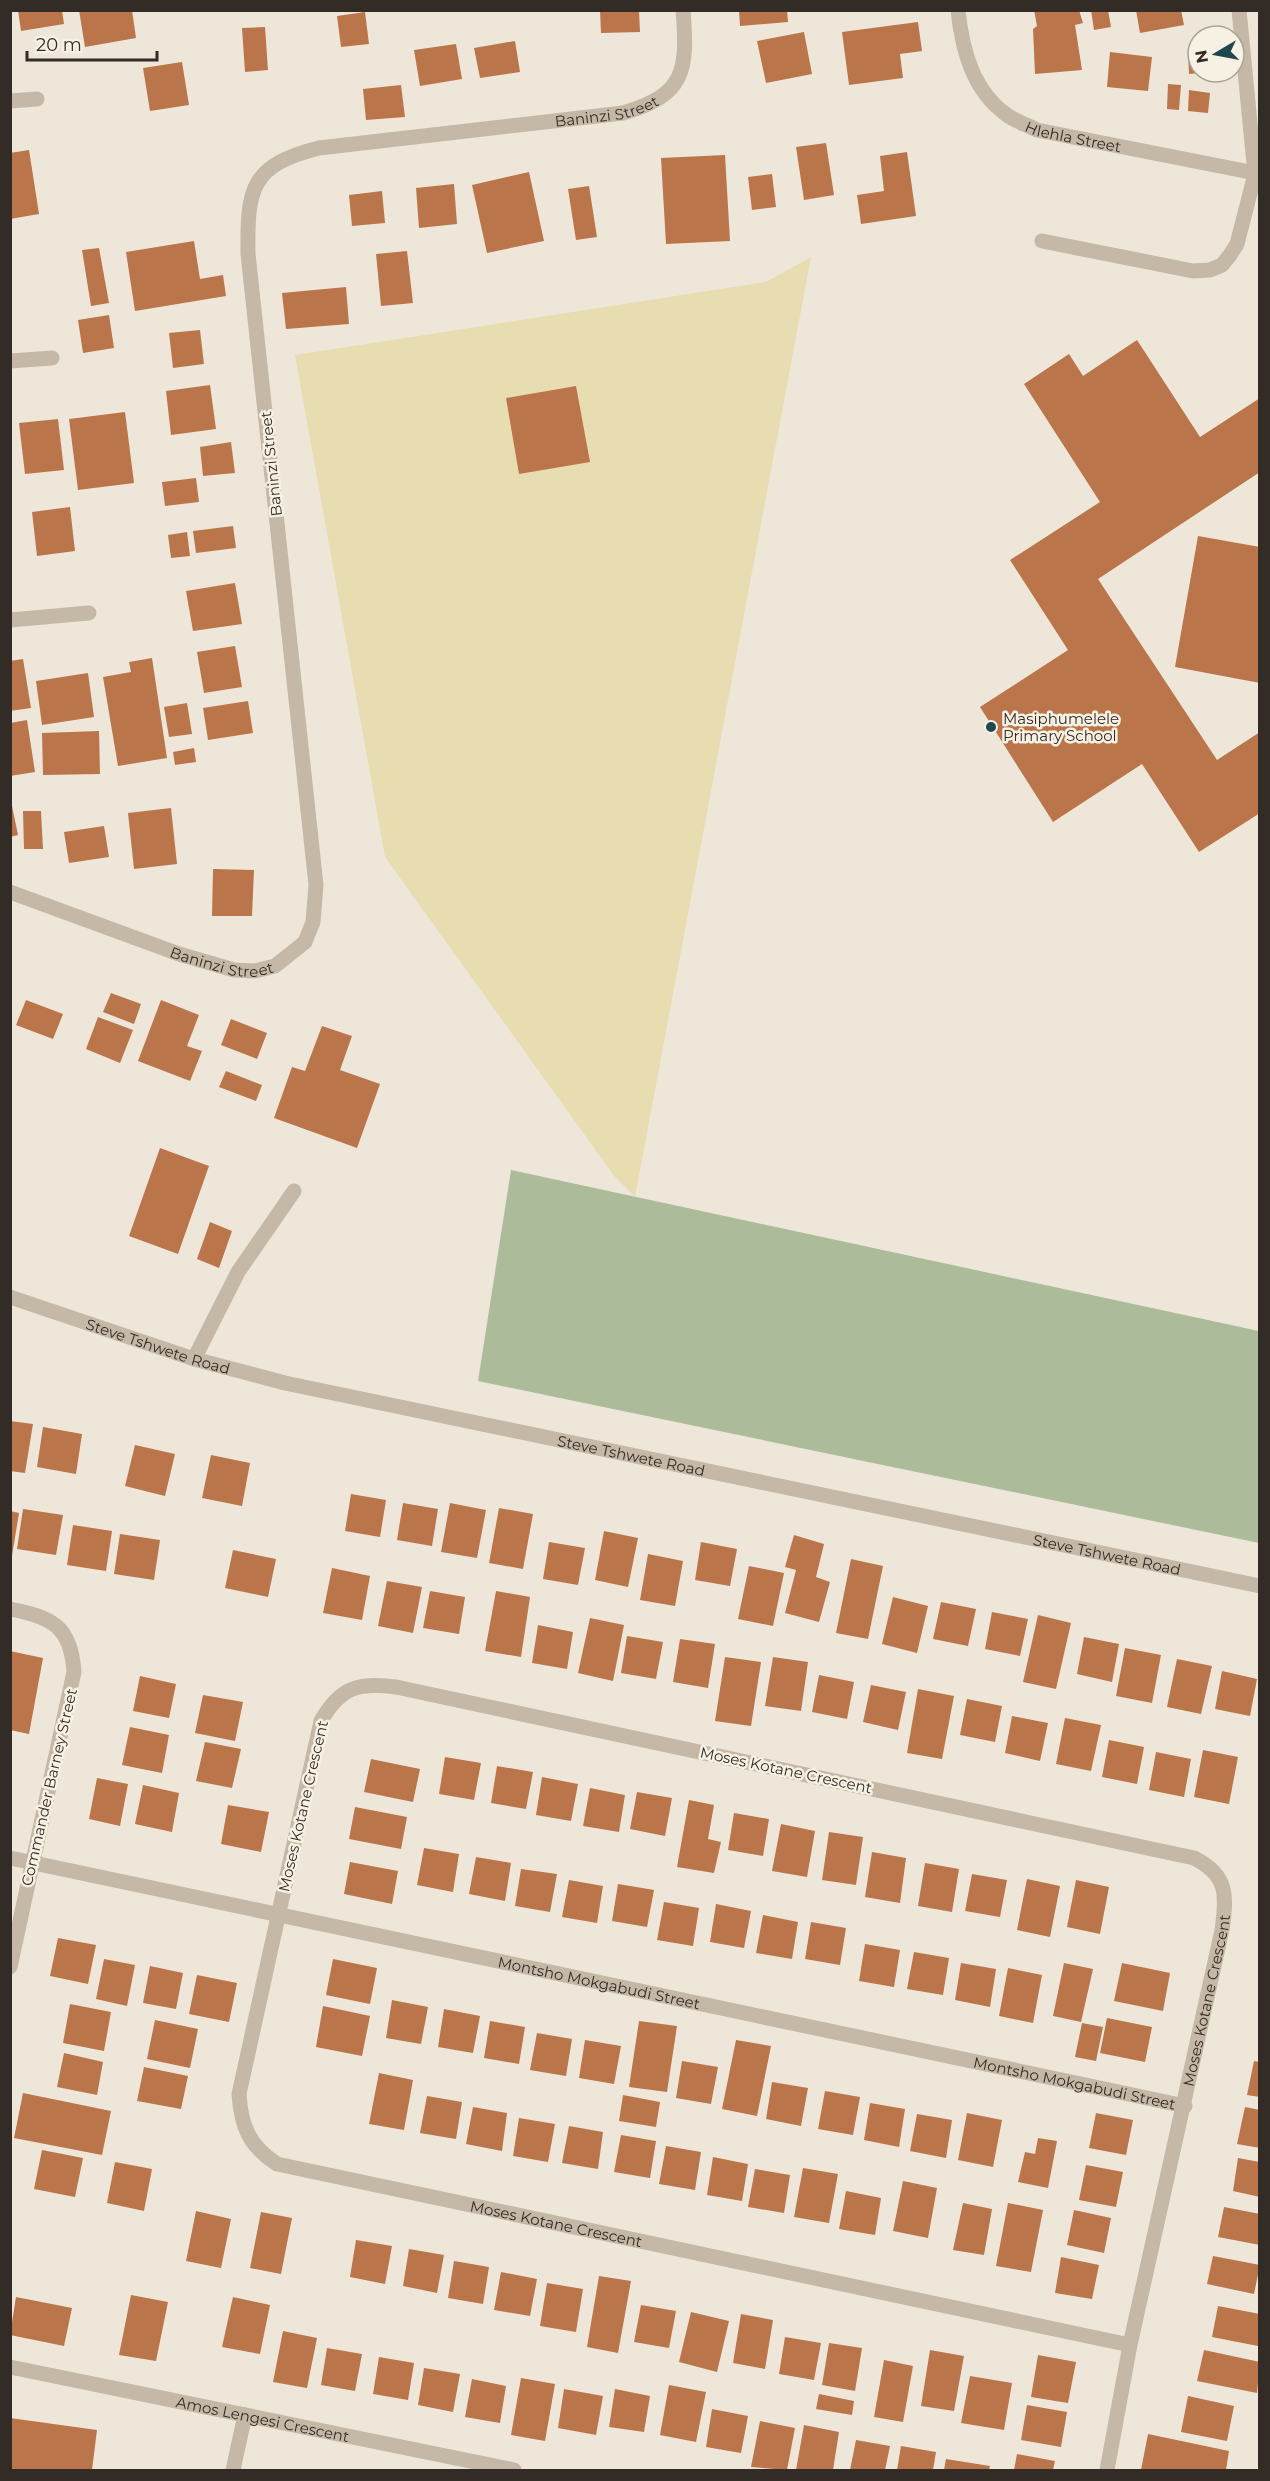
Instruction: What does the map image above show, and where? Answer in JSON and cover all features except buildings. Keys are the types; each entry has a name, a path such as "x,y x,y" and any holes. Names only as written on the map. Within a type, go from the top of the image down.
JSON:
{"street":[{"name":"Baninzi Street","path":"10,892 179,954 234,970 255,971 275,966 305,942 313,922 316,885 248,254 250,200 259,179 274,163 319,148 623,113 652,105 671,90 681,73 685,41 683,10"},
{"name":"Hlehla Street","path":"958,10 969,66 986,94 1007,116 1037,130 1257,174"},
{"path":"1042,241 1193,271 1210,270 1222,265 1237,244 1257,174 1239,10"},
{"path":"10,101 37,99"},
{"path":"10,361 52,358"},
{"path":"10,620 88,613"},
{"path":"194,1359 238,1272 294,1191"},
{"name":"Steve Tshwete Road","path":"10,1297 194,1359 285,1383 1260,1586"},
{"name":"Commander Barney Street","path":"10,1609 54,1622 71,1646 74,1684 10,1967"},
{"name":"Moses Kotane Crescent","path":"1107,2470 1130,2345 1185,2106 1226,1902 1224,1887 1208,1865 1194,1858 408,1689 372,1684 360,1685 331,1704 321,1721 239,2094 244,2132 264,2156 276,2164 1130,2345"},
{"name":"Montsho Mokgabudi Street","path":"10,1858 1185,2106"},
{"name":"Amos Lengesi Crescent","path":"10,2367 514,2470"},
{"path":"233,2470 245,2415"}],"green space":[{"path":"511,1170 1259,1331 1259,1543 478,1381"}],"sand":[{"path":"811,257 635,1197 615,1177 385,857 295,355 766,282"}],"place":[{"name":"Masiphumelele Primary School","path":"991,727"}]}
